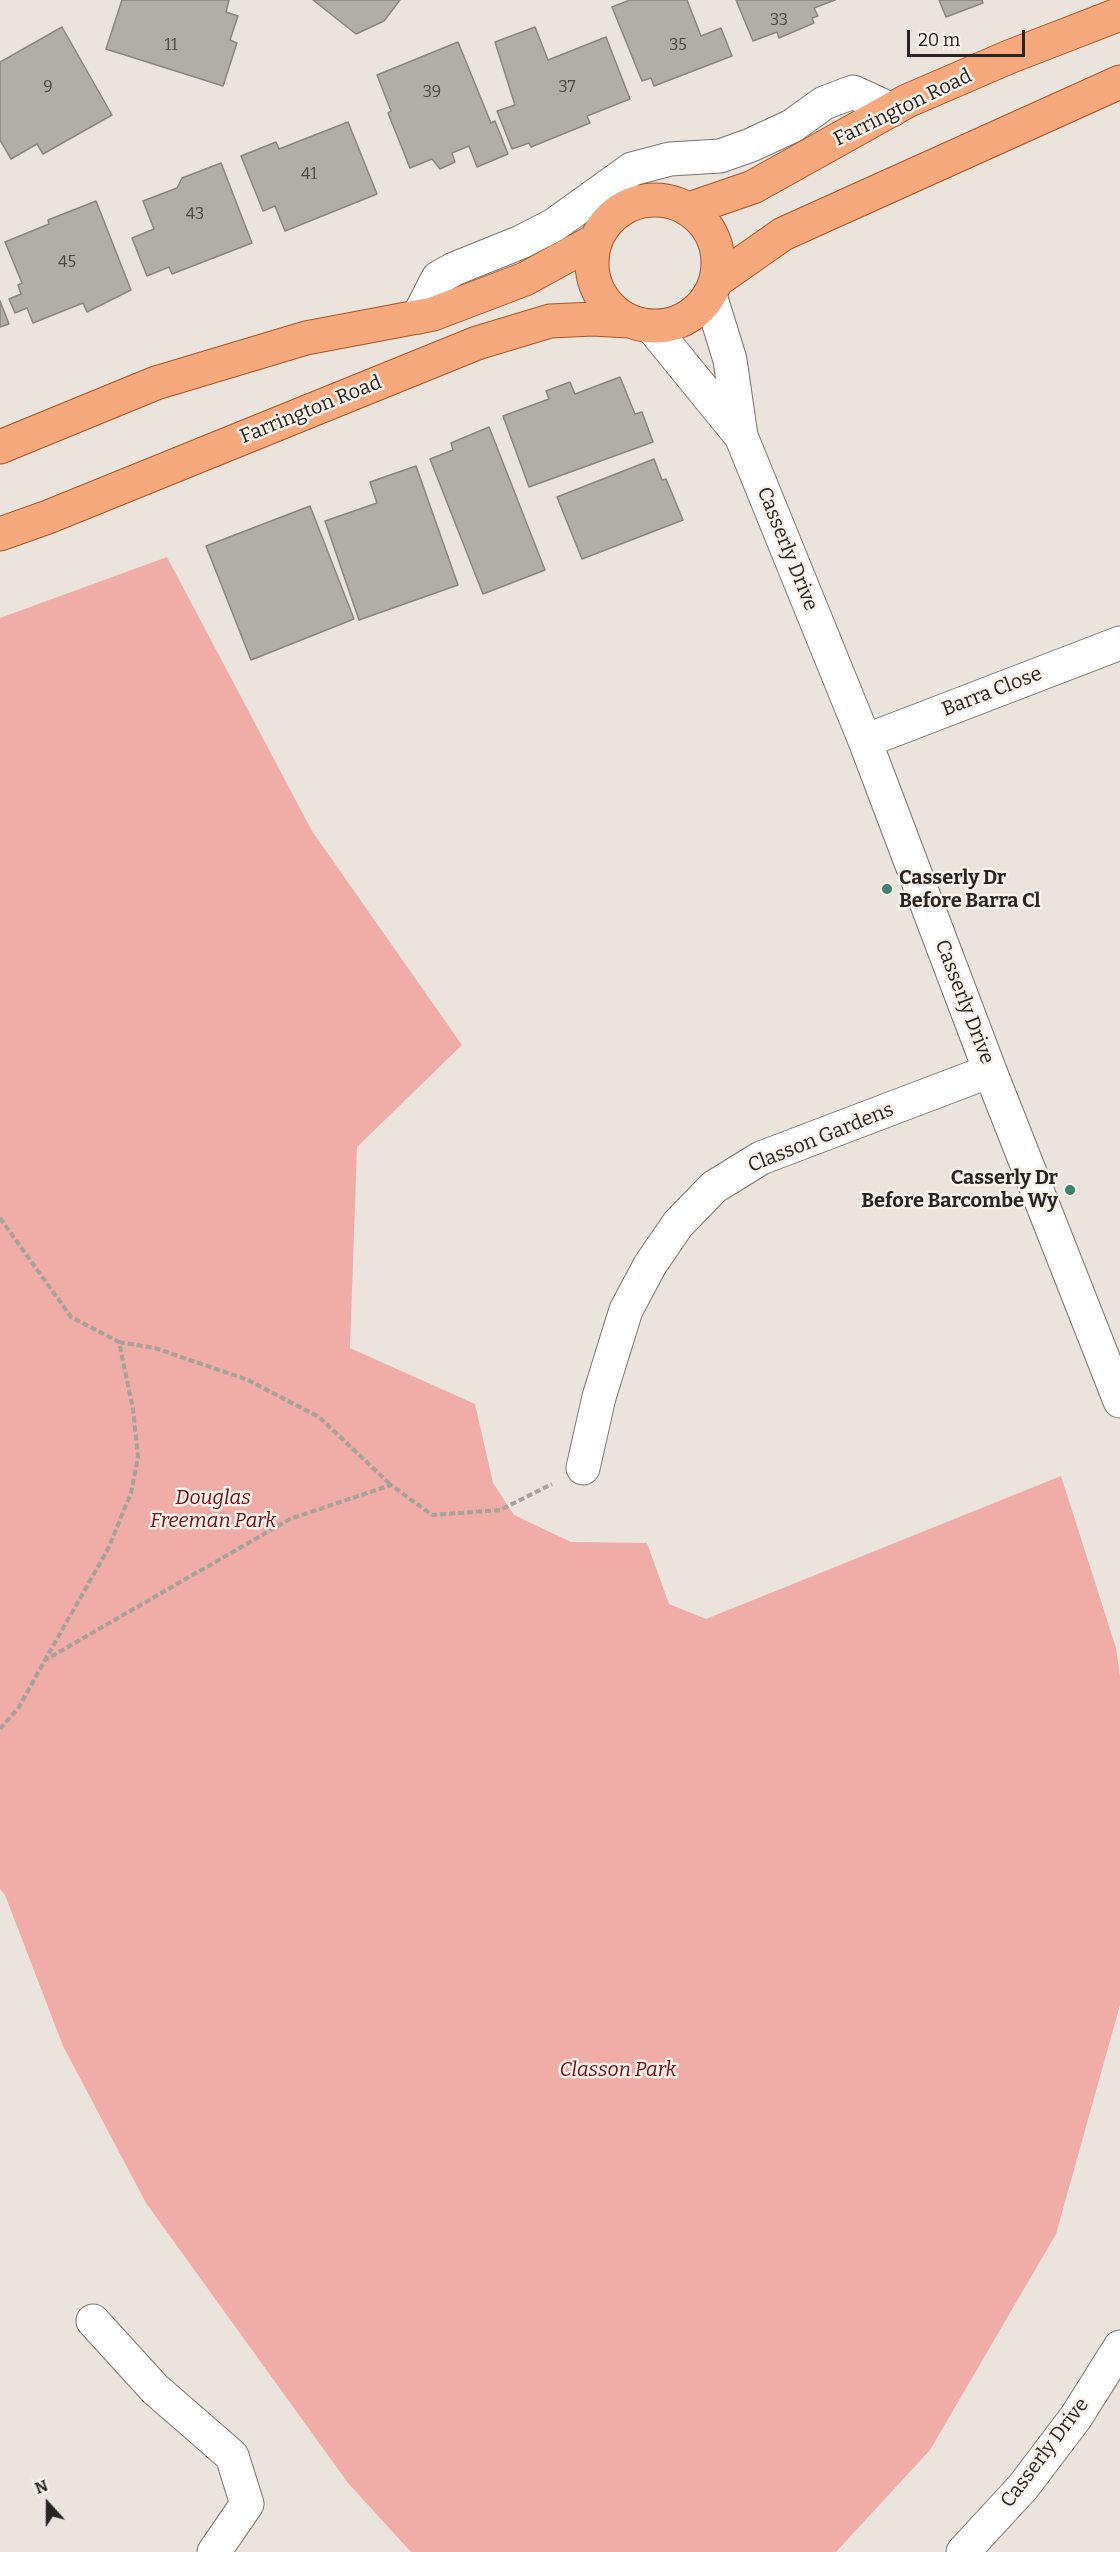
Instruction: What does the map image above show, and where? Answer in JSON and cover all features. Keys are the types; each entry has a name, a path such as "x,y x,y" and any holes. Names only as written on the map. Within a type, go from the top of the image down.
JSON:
{"main road":[{"name":"Farrington Road","path":"689,209 753,187 892,110 1009,57 1120,13"},
{"path":"713,288 719,260 715,241 704,223 689,209 672,202 654,200 635,203 618,211 605,224 596,240 591,259 593,279 600,297 613,311 641,324 670,325 687,318 713,288 783,234 1120,82"},
{"path":"0,447 156,383 306,338 433,314 525,279 596,240"},
{"name":"Farrington Road","path":"0,534 48,517 477,343 550,321 641,324"}],"street":[{"path":"1116,0 1120,13"},
{"path":"418,317 438,278 554,225 632,169 670,159 720,156 792,126 824,103 853,92 892,110"},
{"name":"Casserly Drive","path":"713,288 730,360 741,436 865,741 990,1071 1119,1393"},
{"name":"Casserly Drive","path":"641,324 741,436"},
{"name":"Barra Close","path":"865,741 1120,643"},
{"name":"Classon Gardens","path":"584,1468 599,1397 626,1310 650,1265 678,1224 714,1187 761,1158 990,1071"},
{"path":"93,2321 156,2389 232,2456 247,2504 214,2552"},
{"name":"Casserly Drive","path":"963,2552 1023,2487 1076,2417 1120,2347"}],"path":[{"path":"0,1218 71,1317 118,1342 156,1348 238,1376 319,1417 392,1485 432,1515 500,1510 584,1468"},
{"path":"0,1729 19,1707 108,1549 131,1493 138,1456 133,1409 118,1342"},
{"path":"45,1660 290,1519 392,1485"}],"green space":[{"name":"Classon Park","path":"167,557 312,831 462,1045 357,1147 350,1348 475,1404 493,1483 514,1515 571,1542 647,1543 669,1604 706,1619 1061,1476 1116,1648 1120,1676 1120,2005 1056,2234 930,2450 836,2552 411,2552 348,2483 146,2203 63,2046 5,1895 0,1889 0,618"}],"building":[{"path":"122,0 229,0 226,12 238,16 230,40 237,43 223,86 106,49"},
{"path":"313,0 400,0 384,21 356,34"},
{"path":"630,0 687,0 701,36 721,28 732,56 654,86 651,78 642,81 612,7"},
{"path":"736,0 835,0 814,8 818,16 812,18 814,23 779,38 777,32 753,41"},
{"path":"939,0 982,0 983,3 946,17"},
{"path":"62,27 112,115 43,154 37,144 11,159 0,140 0,62"},
{"path":"535,27 548,60 606,37 630,99 587,116 590,123 531,147 529,143 512,149 497,111 515,105 495,42"},
{"path":"458,42 491,123 495,121 508,154 477,167 469,146 452,153 455,162 440,169 432,159 410,168 388,113 391,111 377,75"},
{"path":"348,122 377,194 285,231 275,206 263,211 241,156 276,142 279,149"},
{"path":"221,163 252,243 172,274 169,267 147,276 132,238 154,229 143,201 177,188 182,178"},
{"path":"96,201 131,290 87,312 83,303 33,323 27,308 15,313 9,299 21,294 18,285 22,283 5,242 49,224 48,220"},
{"path":"0,301 9,324 0,327"},
{"path":"620,377 635,414 642,412 653,442 529,487 503,416 549,399 546,391 570,382 575,394"},
{"path":"489,427 545,570 483,594 430,459 453,450 451,443"},
{"path":"654,459 662,480 666,479 683,520 582,559 557,497"},
{"path":"416,466 458,585 359,620 325,521 377,503 370,482"},
{"path":"310,506 354,619 251,660 206,546"}],"place":[{"name":"Casserly Dr Before Barra Cl","path":"887,889"},
{"name":"Casserly Dr Before Barcombe Wy","path":"1070,1190"}],"park label":[{"name":"Douglas Freeman Park","path":"213,1510"}]}
